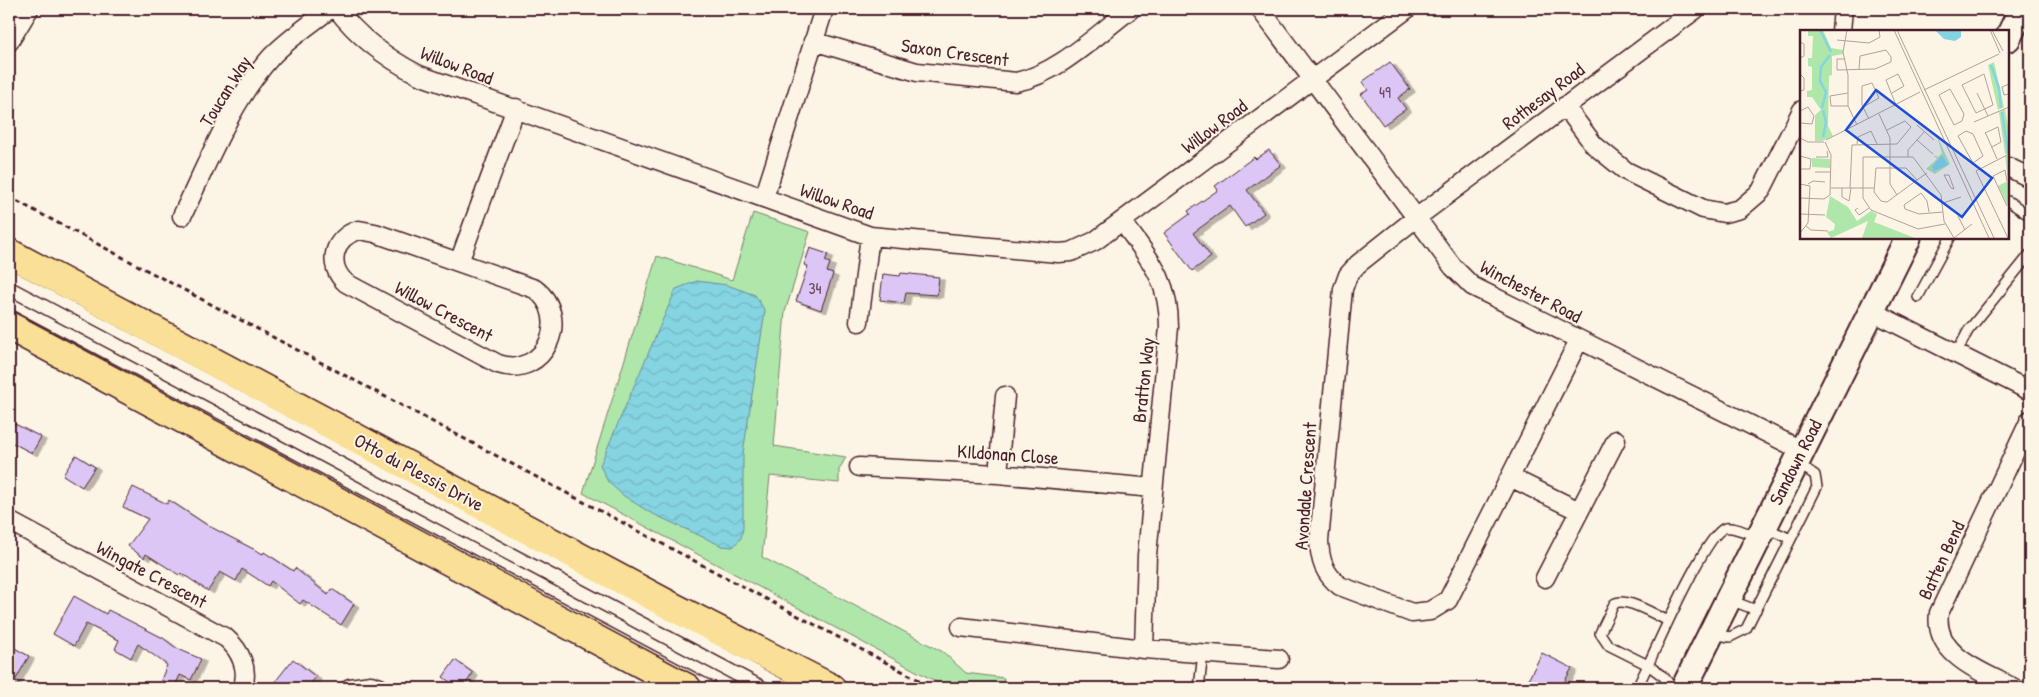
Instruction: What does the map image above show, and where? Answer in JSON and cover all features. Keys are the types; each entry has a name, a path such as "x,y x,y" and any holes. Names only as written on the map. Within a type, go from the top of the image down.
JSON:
{"main road":[{"name":"Otto du Plessis Drive","path":"9,253 656,598 831,688"},
{"path":"9,326 687,688"}],"street":[{"path":"9,42 29,9"},
{"name":"Toucan Way","path":"182,216 222,132 255,76 273,55 330,9"},
{"name":"Willow Road","path":"337,9 361,36 397,64 442,84 516,108 870,236 1058,254 1084,247 1122,221 1407,9"},
{"path":"764,198 824,9"},
{"name":"Saxon Crescent","path":"813,41 917,72 1016,82 1033,79 1050,70 1131,9"},
{"name":"Winchester Road","path":"1260,9 1453,267 1472,286 1799,456"},
{"name":"Rothesay Road","path":"1416,218 1696,9"},
{"path":"1841,30 1843,9"},
{"path":"2009,36 2022,9"},
{"path":"1565,106 1594,145 1626,171 1703,209 1724,213 1740,209 1761,191 1800,114"},
{"path":"459,262 516,108"},
{"path":"2009,168 2030,178"},
{"name":"Avondale Crescent","path":"1416,218 1358,264 1348,275 1343,289 1318,541 1320,556 1331,580 1340,586 1412,612 1423,613 1438,608 1452,595 1579,340"},
{"name":"Bratton Way","path":"1122,221 1155,267 1164,285 1169,304 1169,327 1147,555 1144,649"},
{"name":"Willow Crescent","path":"367,230 459,262 527,286 542,294 547,301 553,318 552,328 545,350 534,362 517,368 498,364 346,283 336,272 334,258 338,243 344,237 351,232 367,230"},
{"path":"859,322 870,236"},
{"name":"Sandown Road","path":"1684,688 1712,634 1727,598 1907,239"},
{"path":"1871,311 2030,391"},
{"path":"998,474 1005,396"},
{"name":"Batten Bend","path":"2014,688 1956,656 1943,642 1937,625 1939,613 2030,420"},
{"path":"1544,578 1616,440"},
{"name":"KIldonan Close","path":"859,467 998,474 1153,488"},
{"path":"1510,477 1579,511"},
{"name":"Wingate Crescent","path":"9,520 226,638 234,645 242,661 245,678 242,688"},
{"path":"961,627 1144,649 1279,659"},
{"path":"350,688 372,685 380,688"}],"lane":[{"path":"2009,202 2030,216"},
{"path":"1918,297 1949,239"},
{"path":"1956,354 1968,331 2030,254"},
{"path":"9,274 789,688"},
{"path":"9,302 736,688"},
{"path":"1712,634 1724,638 1735,636 1746,629 1791,540 1818,483 1815,475 1799,456"},
{"path":"1637,688 1668,621 1699,561 1720,531 1729,528 1761,532 1791,540"},
{"path":"1727,598 1756,610"},
{"path":"1668,621 1626,602 1618,602 1614,604 1600,633 1608,644 1648,665 1664,677 1672,688"},
{"path":"1199,688 1203,653"}],"path":[{"path":"9,197 934,688"}],"green space":[{"path":"753,213 810,232 785,312 774,446 846,457 839,470 839,483 770,476 762,557 943,652 966,673 1004,678 1002,688 948,688 583,493 657,256 732,280"}],"water":[{"path":"697,281 727,285 755,295 765,311 743,453 743,528 741,538 733,547 722,546 649,512 624,496 608,482 600,465 676,289"}],"building":[{"path":"1390,62 1410,89 1398,98 1406,109 1383,125 1361,94 1368,90 1362,82"},
{"path":"1269,150 1281,165 1247,190 1264,213 1245,227 1230,206 1193,233 1211,257 1192,271 1164,233 1190,214 1188,211 1218,190 1215,186 1254,157 1256,159"},
{"path":"810,248 828,254 825,261 830,263 827,272 833,274 821,310 796,301 808,266 804,265"},
{"path":"901,273 939,277 937,295 906,293 904,303 880,300 883,274 900,276"},
{"path":"9,421 41,437 32,453 9,441"},
{"path":"76,455 95,467 82,487 63,475"},
{"path":"133,487 167,504 169,500 207,525 263,554 264,552 293,571 295,568 328,595 332,589 354,604 341,625 303,600 300,604 271,581 268,586 242,569 236,581 220,572 208,591 181,573 179,575 146,554 144,558 128,546 148,519 123,507"},
{"path":"74,596 106,614 108,610 163,638 176,648 201,659 191,680 180,675 175,686 161,680 167,665 138,644 131,658 115,649 119,640 86,624 74,646 53,634"},
{"path":"9,645 29,656 11,688 9,688"},
{"path":"1542,653 1572,668 1561,688 1524,688"},
{"path":"293,659 316,677 307,688 283,688 275,682"},
{"path":"455,660 473,673 463,688 458,688 443,677"}]}
